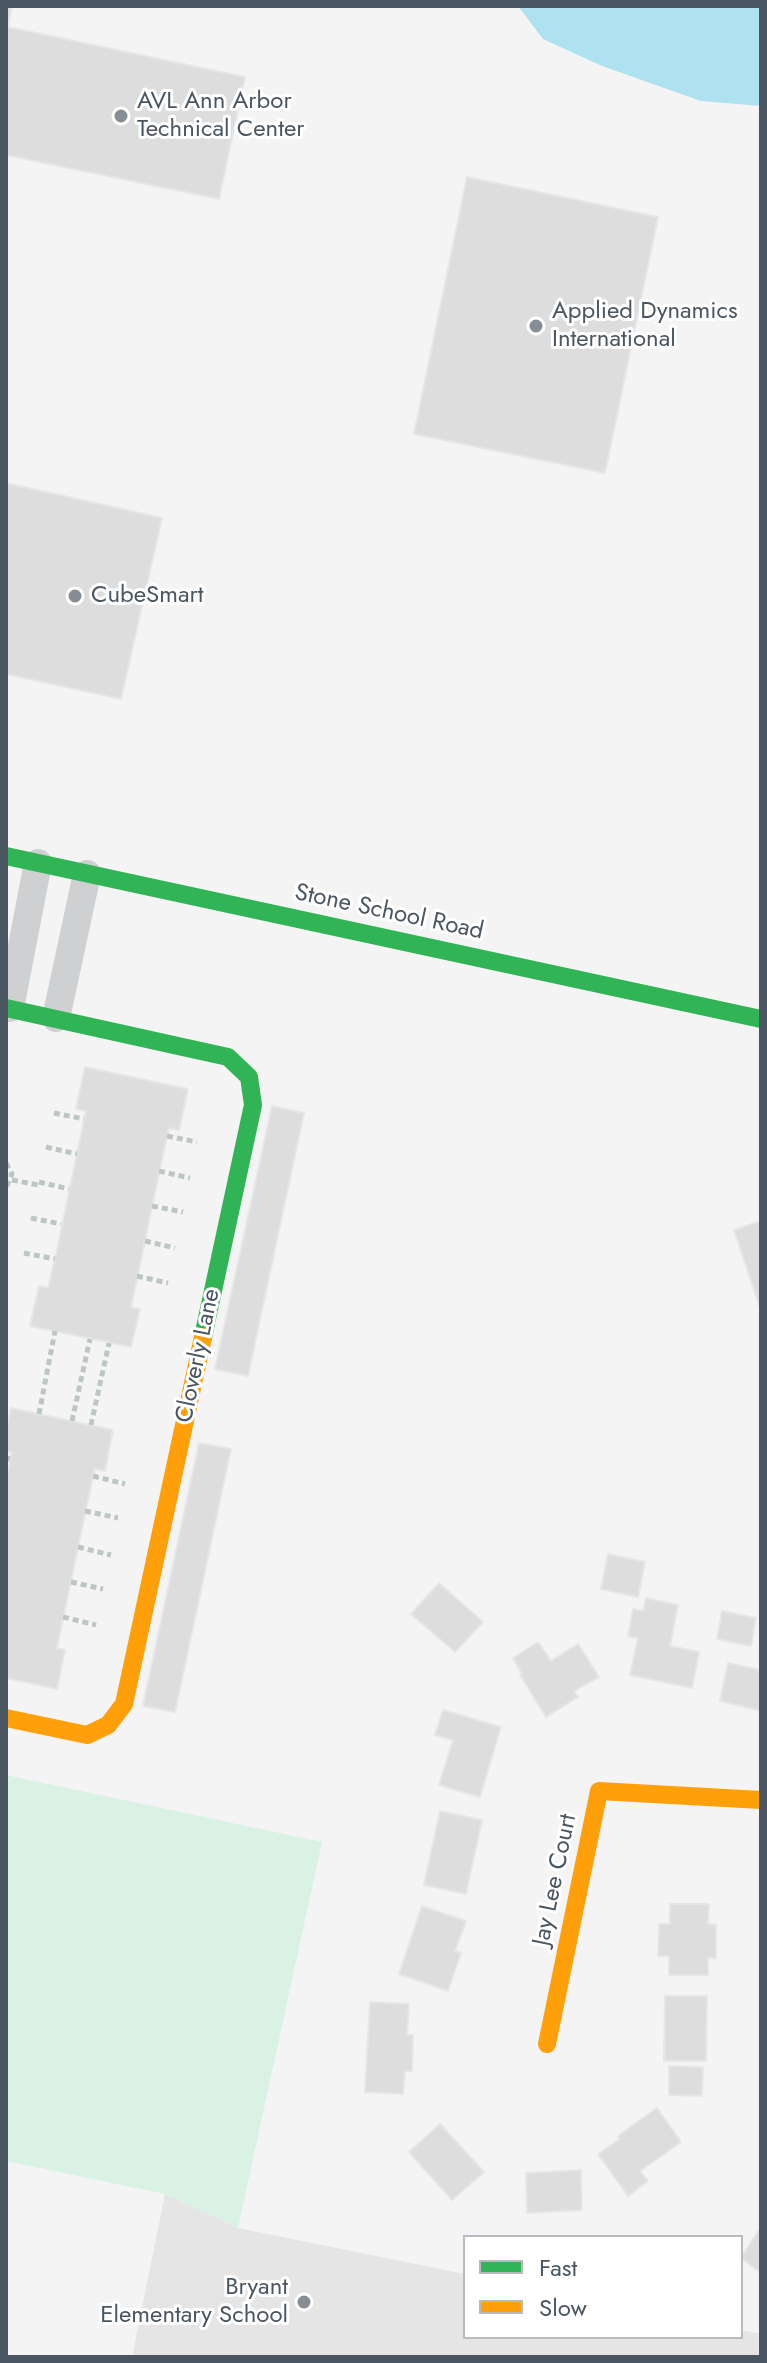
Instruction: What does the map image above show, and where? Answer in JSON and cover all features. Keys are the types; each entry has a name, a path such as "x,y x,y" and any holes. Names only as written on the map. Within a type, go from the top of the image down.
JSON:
{"street":[{"name":"Stone School Road","path":"6,856 761,1019"},
{"name":"Cloverly Lane","path":"6,1718 87,1735 108,1725 124,1704 253,1105 249,1077 228,1057 8,1008 38,863"},
{"path":"56,1018 87,874"},
{"name":"Jay Lee Court","path":"547,2044 599,1791 761,1800"}],"path":[{"path":"54,1113 84,1119"},
{"path":"167,1136 197,1142"},
{"path":"46,1147 77,1154"},
{"path":"6,1163 12,1180 6,1188"},
{"path":"159,1171 190,1178"},
{"path":"12,1180 69,1189"},
{"path":"152,1206 183,1212"},
{"path":"31,1218 61,1224"},
{"path":"145,1241 175,1248"},
{"path":"24,1253 55,1259"},
{"path":"137,1276 168,1283"},
{"path":"39,1414 55,1331"},
{"path":"72,1421 90,1339"},
{"path":"91,1425 109,1343"},
{"path":"93,1476 125,1484"},
{"path":"85,1511 118,1518"},
{"path":"78,1547 111,1555"},
{"path":"71,1582 103,1589"},
{"path":"63,1617 96,1625"}],"shaded area":[{"name":"Bryant Elementary School","path":"165,2194 238,2228 463,2274 463,2339 743,2339 743,2330 761,2334 761,2357 132,2357"}],"green space":[{"path":"6,1775 322,1842 238,2228 165,2194 6,2161"}],"water":[{"path":"518,6 761,6 761,106 701,101 602,66 543,39"}],"building":[{"name":"AVL Ann Arbor Technical Center","path":"6,6 12,6 8,27 245,77 219,199 6,155"},
{"name":"Applied Dynamics International","path":"467,177 658,217 605,473 414,434"},
{"name":"CubeSmart","path":"6,483 162,518 121,699 6,674"},
{"path":"85,1067 188,1089 179,1130 169,1128 167,1136 131,1307 140,1309 131,1347 30,1326 39,1286 48,1288 55,1259 86,1111 76,1109"},
{"path":"272,1106 304,1113 248,1376 215,1369"},
{"path":"761,1221 761,1311 734,1230"},
{"path":"11,1408 113,1430 105,1471 95,1469 93,1476 57,1648 65,1650 57,1689 6,1678 6,1478 12,1452 6,1451 6,1431"},
{"path":"199,1443 231,1449 175,1712 143,1706"},
{"path":"608,1554 645,1562 638,1597 601,1589"},
{"path":"439,1583 483,1622 455,1652 411,1614"},
{"path":"646,1598 678,1605 670,1646 699,1652 692,1688 630,1675 638,1638 628,1636 633,1609 643,1611"},
{"path":"722,1611 756,1618 751,1646 717,1639"},
{"path":"538,1642 551,1661 578,1644 599,1677 574,1691 578,1697 546,1717 513,1658"},
{"path":"728,1663 761,1670 761,1711 720,1701"},
{"path":"443,1710 501,1727 480,1797 439,1785 453,1740 435,1735"},
{"path":"440,1811 482,1820 466,1894 424,1885"},
{"path":"670,1904 709,1904 708,1924 716,1925 716,1958 708,1958 708,1975 669,1975 669,1956 658,1956 659,1924 670,1924"},
{"path":"422,1906 466,1921 455,1951 461,1953 448,1991 399,1974"},
{"path":"665,1996 707,1996 706,2061 664,2061"},
{"path":"370,2002 409,2004 407,2035 413,2035 412,2071 405,2071 403,2094 365,2092"},
{"path":"669,2066 703,2067 702,2096 669,2095"},
{"path":"657,2108 681,2142 640,2171 648,2181 628,2196 598,2154"},
{"path":"440,2124 484,2172 452,2200 409,2152"},
{"path":"581,2170 582,2210 527,2213 526,2173"},
{"path":"759,2230 761,2273 743,2260"}],"traffic: fast":[{"path":"6,856 761,1019"},
{"path":"6,1008 228,1057 249,1077 253,1105 203,1337"}],"traffic: slow":[{"path":"6,1718 87,1735 108,1725 124,1704 203,1337"},
{"path":"547,2044 599,1791 761,1800"}],"place":[{"name":"AVL Ann Arbor Technical Center","path":"121,116"},
{"name":"Applied Dynamics International","path":"536,326"},
{"name":"CubeSmart","path":"75,596"},
{"name":"Bryant Elementary School","path":"304,2302"}]}
